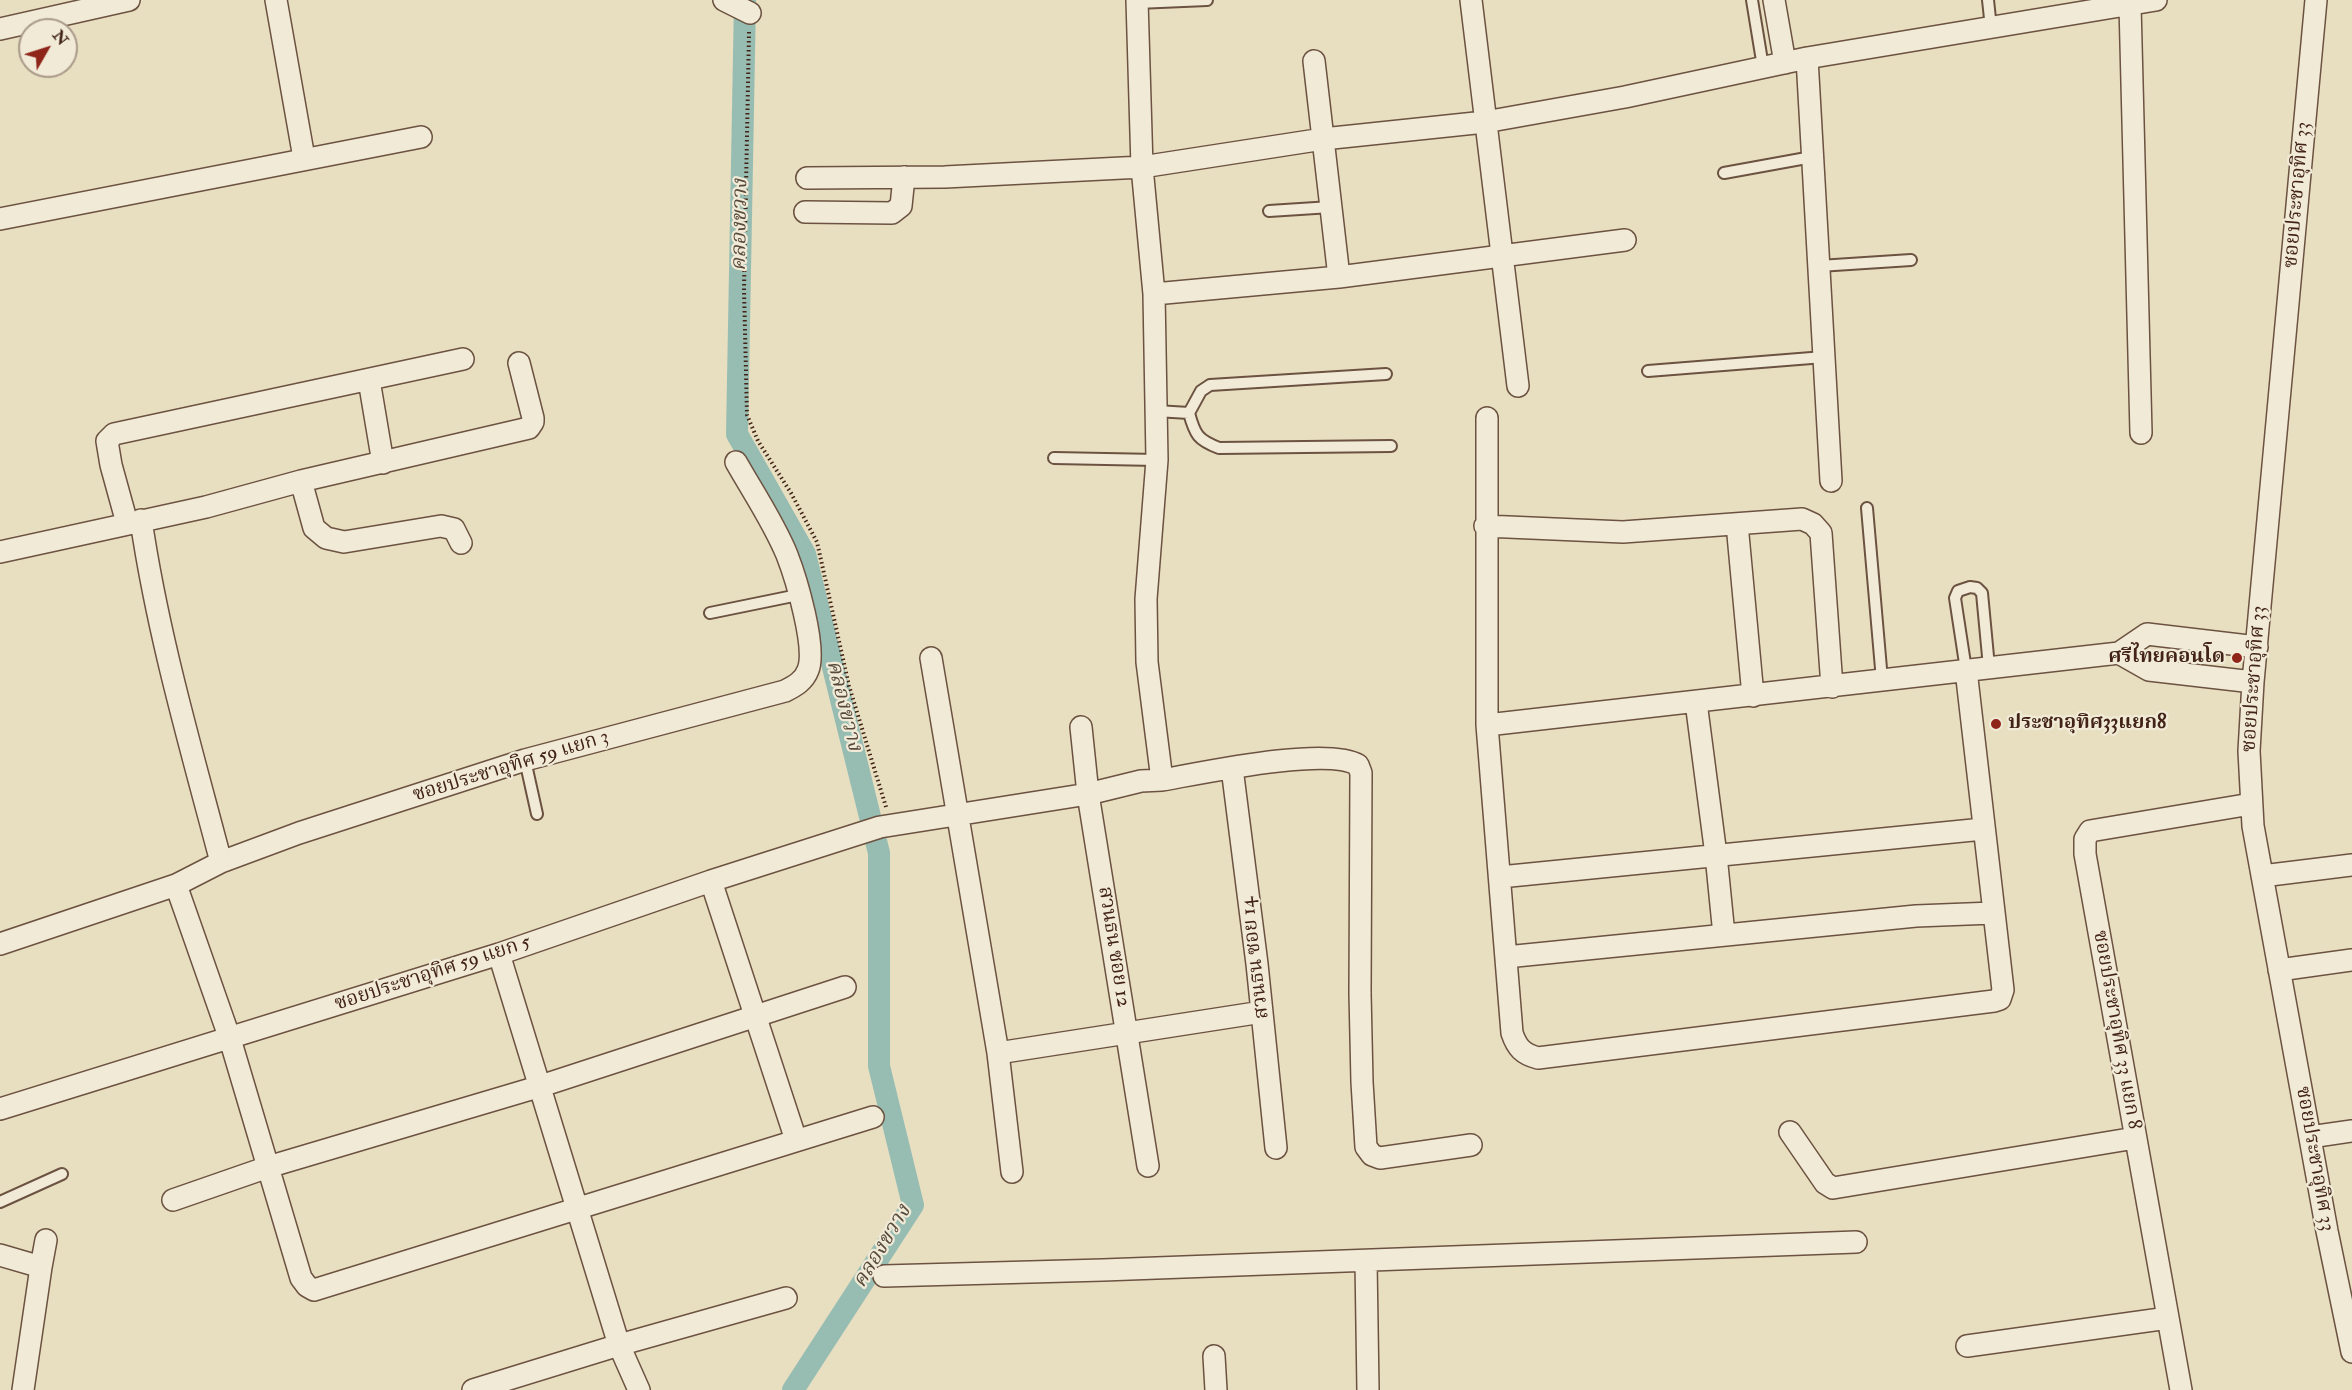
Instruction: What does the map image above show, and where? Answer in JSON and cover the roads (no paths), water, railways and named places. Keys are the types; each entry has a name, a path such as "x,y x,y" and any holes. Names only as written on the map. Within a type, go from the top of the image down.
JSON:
{"street":[{"path":"0,29 129,0"},
{"path":"276,0 304,158"},
{"path":"1471,0 1518,386"},
{"path":"1774,0 1785,63"},
{"path":"807,178 903,177 1142,166 1323,139 1485,122 1625,97 1807,58 1991,28 2104,5 2130,5 2156,0"},
{"name":"ซอยประชาอุทิศ 33","path":"2316,0 2253,681 2249,751 2252,804 2262,876 2310,1137 2347,1304 2352,1352"},
{"path":"1137,1 1142,166 1154,294 1157,460 1146,610 1147,662 1162,780"},
{"path":"2130,5 2141,433"},
{"path":"1807,58 1832,481"},
{"path":"1314,61 1339,277"},
{"path":"0,219 421,136"},
{"path":"805,212 892,213 901,206 903,177"},
{"path":"1154,294 1339,277 1625,240"},
{"path":"221,862 162,639 149,575 134,522 111,465 107,441 114,434 463,359"},
{"path":"0,552 206,507 302,481 383,464 529,428 533,418 519,363"},
{"path":"369,380 383,464"},
{"path":"1487,418 1485,526 1487,725 1514,1039 1516,1045 1526,1054 1538,1058 2000,999 2003,990 1966,670"},
{"name":"ซอยประชาอุทิศ 59 แยก 3","path":"0,944 176,885 221,862 299,833 525,760 785,691 796,686 810,668 810,641 798,595 786,553 736,462"},
{"path":"302,481 314,528 326,538 344,542 441,526 454,530 461,543"},
{"path":"1485,526 1623,532 1802,519 1813,524 1821,533 1832,687"},
{"path":"1737,525 1753,696"},
{"path":"1487,725 2119,653 2147,634 2257,647"},
{"path":"2119,653 2149,670 2253,681"},
{"path":"931,658 998,1053 1012,1172"},
{"path":"1696,702 1724,935"},
{"name":"สวนธน ซอย 12","path":"1081,727 1088,794 1148,1166"},
{"name":"ซอยประชาอุทิศ 59 แยก 5","path":"0,1109 500,954 711,881 879,828 1088,794 1142,781 1162,780 1276,761 1342,759 1355,763 1360,768 1360,1004 1366,1147 1372,1155 1380,1158 1471,1145"},
{"name":"สวนธน ซอย 14","path":"1232,768 1276,1148"},
{"name":"ซอยประชาอุทิศ 33 แยก 8","path":"2181,1390 2085,854 2085,839 2090,831 2252,804"},
{"path":"1500,877 1983,829"},
{"path":"2262,876 2352,865"},
{"path":"711,881 796,1140"},
{"path":"176,885 230,1039 301,1278 307,1286 314,1290 873,1117"},
{"path":"1506,957 1916,916 1994,913"},
{"path":"500,954 619,1344 639,1390"},
{"path":"2279,970 2352,960"},
{"path":"173,1200 267,1167 541,1086 845,987"},
{"path":"998,1053 1262,1012"},
{"path":"2310,1137 2352,1131"},
{"path":"1790,1132 1825,1183 1833,1188 2135,1138"},
{"path":"23,1390 46,1240"},
{"path":"884,1276 1366,1261 1856,1242"},
{"path":"0,1255 41,1267"},
{"path":"1366,1261 1368,1390"},
{"path":"473,1390 619,1344 786,1298"},
{"path":"1967,1346 2168,1318"},
{"path":"1214,1356 1216,1390"}],"lane":[{"path":"1137,1 1207,0"},
{"path":"1752,0 1763,67"},
{"path":"1988,0 1991,28"},
{"path":"1724,173 1812,157"},
{"path":"1269,212 1330,207"},
{"path":"1819,266 1911,260"},
{"path":"1648,371 1824,357"},
{"path":"1386,374 1210,385 1201,392 1189,414 1193,429 1199,438 1219,448 1391,446"},
{"path":"1156,411 1189,414"},
{"path":"1054,458 1157,460"},
{"path":"1867,508 1882,680"},
{"path":"1966,670 1955,598 1958,591 1970,587 1977,588 1982,593 1989,667"},
{"path":"710,613 798,595"},
{"path":"525,760 537,814"},
{"path":"0,1202 62,1174"}],"waterway":[{"name":"คลองขวาง","path":"745,0 737,434 805,554 879,853 879,1066 913,1205 793,1390"}],"place":[{"name":"ศรีไทยคอนโด","path":"2237,658"},
{"name":"ประชาอุทิศ33แยก8","path":"1996,724"}]}
